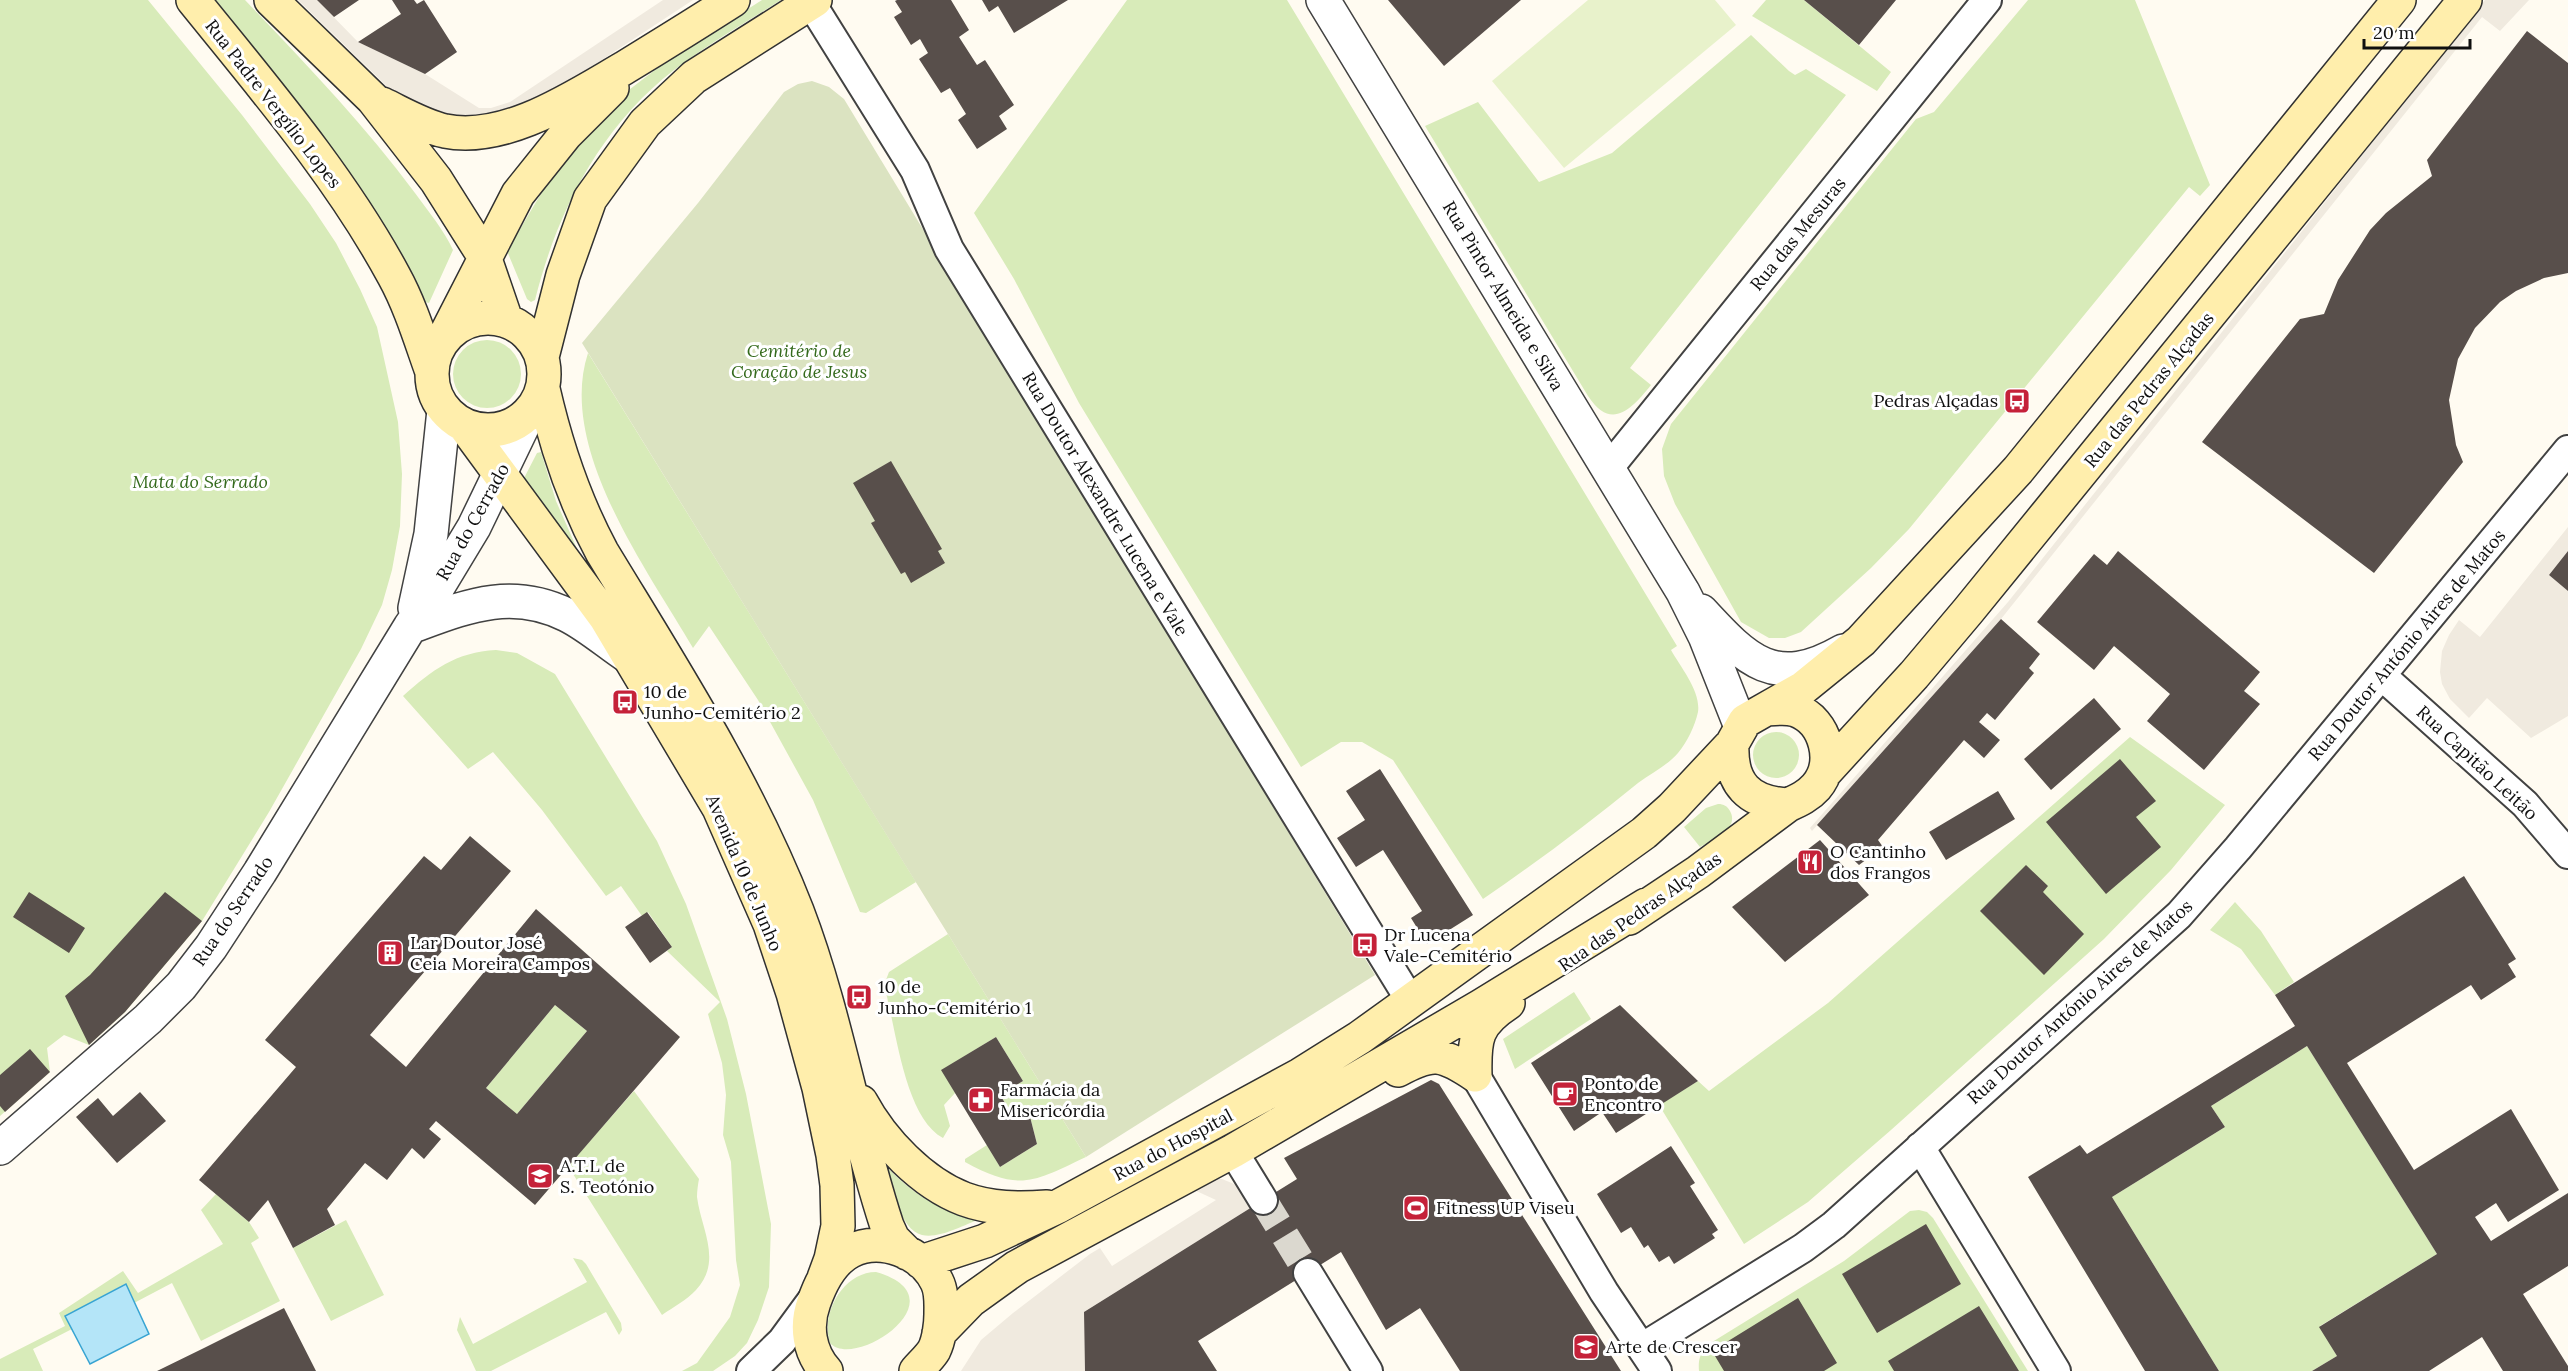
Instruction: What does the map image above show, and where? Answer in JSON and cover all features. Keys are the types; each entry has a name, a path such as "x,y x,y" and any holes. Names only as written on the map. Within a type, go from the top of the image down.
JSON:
{"main road":[{"name":"Rua Padre Vergílio Lopes","path":"193,0 304,138 356,214 395,277 431,369"},
{"path":"271,0 373,99 436,180 484,256 506,320"},
{"path":"373,99 423,124 447,131 469,132 498,128 552,109 677,36 732,0"},
{"path":"1410,1000 1644,833 1672,808 1756,713 1803,688 1861,641 2018,470 2399,0"},
{"name":"Rua das Pedras Alçadas","path":"1475,1075 1474,1054 1478,1037 1490,1015 1572,960 1646,905 1698,872 1788,805 1805,797 1817,786 1825,772 1914,675 1960,620 2465,0"},
{"path":"542,357 563,274 590,200 645,123 694,76 813,1"},
{"path":"444,338 456,326 472,319 489,317 506,320 522,328 535,341 542,357 545,373 536,401 515,424 499,429 481,430 454,418 436,398 431,369 435,352 518,194 566,134 613,88 677,36"},
{"name":"Avenida 10 de Junho","path":"536,401 552,428 570,484 602,552 725,758 766,836 798,914 844,1068 887,1226 893,1239 914,1258 927,1266 939,1284 941,1322 929,1356"},
{"name":"Avenida 10 de Junho","path":"454,418 606,618 719,808 770,924 793,993 826,1120 837,1185 838,1226 831,1259 810,1316 809,1333 821,1365"},
{"path":"1776,704 1810,718 1820,729 1826,743 1825,772"},
{"path":"1736,736 1731,761 1736,776 1745,790 1758,800 1788,805"},
{"name":"Rua do Hospital","path":"929,1356 971,1300 1017,1267 1242,1145 1472,1011 1646,905"},
{"name":"Rua do Hospital","path":"914,1258 985,1241 1059,1206 1300,1075 1359,1038 1410,1000"},
{"name":"Rua do Hospital","path":"1242,1145 1275,1137 1411,1063 1429,1056 1446,1058 1475,1075"},
{"path":"844,1068 870,1116 891,1147 937,1183 964,1198 990,1205 1016,1209 1059,1206"},
{"path":"820,1286 834,1264 851,1251 869,1245 896,1248 914,1258"}],"street":[{"name":"Rua Pintor Almeida e Silva","path":"1323,0 1683,592 1705,636 1736,736"},
{"name":"Rua das Mesuras","path":"1608,469 1987,0"},
{"name":"Rua Doutor Alexandre Lucena e Vale","path":"813,1 915,170 949,249 1410,1000"},
{"name":"Rua do Cerrado","path":"410,627 440,585 500,477 536,401"},
{"path":"454,418 410,627 500,600 524,602 549,607 569,616 629,657"},
{"name":"Rua Doutor António Aires de Matos","path":"1643,1347 1803,1248 1864,1199 2179,915 2382,676 2568,450"},
{"name":"Rua Pintor Almeida e Silva","path":"1683,592 1726,638 1752,661 1784,670 1823,663 1861,641"},
{"name":"Rua do Serrado","path":"0,1148 148,1019 181,986 238,908 410,627"},
{"path":"1726,638 1776,704"},
{"name":"Rua Capitão Leitão","path":"2382,676 2525,804 2568,854"},
{"path":"1475,1075 1604,1292 1658,1371"},
{"path":"1242,1145 1263,1200"},
{"path":"1920,1147 2056,1371"},
{"path":"1308,1273 1368,1371"},
{"path":"751,1371 782,1341 820,1286"}],"green space":[{"name":"Mata do Serrado","path":"0,0 148,0 242,115 310,204 336,243 377,327 398,422 402,474 400,526 392,570 382,605 361,649 269,812 202,921 125,1012 89,1045 64,1035 47,1048 50,1072 0,1116"},
{"path":"206,0 245,0 354,118 430,214 453,250 429,303 425,302 412,281"},
{"path":"762,0 781,0 713,42 674,70 624,118 585,173 556,235 535,300 531,302 527,299 507,251 561,160 621,96 668,60"},
{"path":"1127,0 1287,0 1677,646 1671,650 1693,688 1698,704 1693,728 1678,753 1669,762 1483,899 1393,760 1362,742 1341,742 1301,767 1079,403 1014,279 974,213"},
{"path":"1588,0 1715,0 1736,25 1564,168 1492,81"},
{"path":"1766,0 1804,0 1891,72 1877,91 1752,16"},
{"path":"2028,0 2135,0 2210,185 2200,196 2189,187 1909,529 1871,568 1801,632 1785,638 1769,638 1741,622 1675,504 1664,476 1662,449 1671,424 1916,119 1934,112"},
{"path":"1751,35 1795,75 1806,69 1846,95 1630,368 1651,385 1628,409 1621,413 1605,413 1596,407 1588,396 1425,126 1478,102 1539,182 1612,153"},
{"name":"Cemitério de Coração de Jesus","path":"812,81 829,87 844,99 1375,975 1086,1157 582,343 698,203 784,92 798,84"},
{"path":"494,340 506,346 515,355 521,367 519,387 511,398 494,408 480,408 463,398 455,387 453,367 463,350 474,342"},
{"path":"588,353 916,882 866,913 860,912 813,800 758,700 709,626 693,648 631,545 595,467 585,428 582,390"},
{"path":"541,452 556,501 578,551 614,608 522,482 537,453"},
{"path":"496,650 517,653 555,674 657,841 686,904 727,1019 746,1094 771,1224 769,1287 758,1320 747,1343 735,1356 713,1371 682,1371 697,1363 730,1317 740,1285 736,1260 731,1162 723,1135 726,1095 722,1063 708,1014 720,1002 667,951 672,947 648,912 642,916 621,886 606,896 542,810 493,752 468,769 403,696 445,664 469,654"},
{"path":"1776,732 1792,739 1799,755 1792,771 1776,778 1760,771 1753,755 1760,739"},
{"path":"2130,737 2225,805 2171,870 2104,939 1808,1202 1744,1244 1659,1105 1698,1081 1709,1091 1828,1003"},
{"path":"1718,804 1729,809 1732,817 1731,823 1723,833 1700,847 1684,827 1706,808"},
{"path":"2235,902 2261,931 2294,982 2275,995 2241,949 2210,930"},
{"path":"948,934 1086,1157 1052,1173 1026,1180 1000,1177 965,1162 965,1159 987,1145 1000,1167 1037,1144 1027,1105 1012,1114 1000,1095 1023,1081 996,1037 942,1070 955,1093 944,1105 950,1126 943,1138 930,1127 919,1111 903,1069 884,985 889,972"},
{"path":"1574,992 1591,1019 1515,1069 1503,1039"},
{"path":"555,1005 587,1031 517,1114 486,1088"},
{"path":"2307,1046 2437,1254 2320,1326 2337,1356 2312,1371 2219,1371 2112,1197 2225,1127 2211,1106"},
{"path":"634,1091 699,1179 697,1197 708,1245 708,1268 704,1279 692,1294 662,1315 568,1166"},
{"path":"883,1163 927,1200 952,1212 980,1219 936,1235 922,1235 914,1231 907,1224 896,1204"},
{"path":"216,1194 249,1222 259,1238 251,1243 280,1301 201,1341 172,1283 134,1303 125,1284 65,1316 72,1329 33,1349 43,1371 0,1371 0,1359 65,1326 59,1313 123,1271 138,1293 223,1244 201,1210"},
{"path":"1910,1211 1927,1212 1933,1218 2028,1371 1699,1371 1700,1356 1709,1344 1844,1261"},
{"path":"346,1220 384,1295 331,1321 293,1248"},
{"path":"573,1258 582,1260 586,1264 621,1323 622,1330 619,1335 606,1312 491,1371 476,1371 457,1330 460,1317 473,1344 587,1282"},
{"path":"876,1272 900,1283 909,1298 907,1313 895,1327 879,1339 860,1347 843,1349 830,1343 828,1320 837,1297 853,1279"}],"shaded area":[{"path":"298,0 317,0 358,42 425,74 479,108 491,108 510,102 663,0 693,0 527,109 458,119 398,97"},
{"path":"2485,0 2529,0 2500,31 2482,17 2001,619 1812,831 1810,828 2008,602"},
{"path":"2568,527 2568,551 2549,575 2568,590 2568,716 2531,738 2487,698 2469,718 2450,699 2442,684 2440,672 2442,651 2449,635 2459,620 2480,637"},
{"path":"1215,1179 1222,1179 1239,1186 1255,1205 1084,1312 1085,1371 961,1371 981,1340 1090,1254 1100,1248 1112,1266 1216,1200 1192,1189"}],"water":[{"path":"126,1284 149,1334 90,1364 65,1316"}],"building":[{"path":"317,0 359,0 334,17"},
{"path":"392,0 414,0 417,4 424,0 457,52 425,74 358,42 401,14"},
{"path":"951,0 969,30 959,37 977,65 985,60 1014,105 999,116 1007,129 977,149 958,120 966,114 950,88 941,93 919,59 928,53 920,39 911,45 894,17 902,12 895,1"},
{"path":"982,0 1068,0 1014,33 998,6 989,12"},
{"path":"1388,0 1521,0 1444,66"},
{"path":"1804,0 1896,0 1859,45"},
{"path":"2527,31 2568,63 2568,273 2544,278 2516,291 2500,302 2475,328 2458,359 2449,400 2456,445 2463,462 2374,573 2202,442 2300,319 2324,314 2338,280 2370,230 2386,213 2432,176 2427,160"},
{"path":"891,461 942,549 938,551 945,563 911,583 905,572 901,574 871,523 875,521 853,483"},
{"path":"2118,551 2260,672 2244,691 2260,704 2204,770 2147,721 2170,694 2114,646 2094,670 2037,622 2094,554 2107,565"},
{"path":"2568,551 2568,591 2549,575"},
{"path":"2001,619 2040,654 2029,668 2034,673 1995,720 1987,713 1979,722 2000,740 1984,758 1964,740 1878,840 1883,847 1859,865 1817,825"},
{"path":"2094,698 2121,729 2051,790 2024,759"},
{"path":"2120,759 2156,801 2136,817 2161,847 2106,894 2046,822"},
{"path":"1380,769 1473,915 1427,944 1411,918 1422,911 1383,850 1356,867 1337,838 1365,820 1346,791"},
{"path":"1998,791 2015,819 1946,860 1929,832"},
{"path":"470,836 511,871 370,1035 406,1067 536,909 680,1037 535,1205 436,1121 429,1129 441,1139 424,1159 412,1148 387,1180 365,1163 327,1209 335,1225 293,1248 268,1200 249,1222 199,1180 296,1067 265,1040 424,856 441,870","holes":["555,1005 587,1031 517,1114 486,1088"]},
{"path":"1820,840 1869,895 1785,962 1732,907"},
{"path":"2026,865 2048,886 2043,892 2084,934 2044,975 1980,911"},
{"path":"2464,876 2516,959 2508,964 2516,977 2481,1000 2471,985 2347,1063 2414,1170 2511,1109 2559,1190 2508,1222 2496,1203 2475,1217 2491,1241 2568,1193 2568,1266 2523,1294 2568,1366 2568,1371 2503,1371 2482,1337 2429,1371 2312,1371 2337,1356 2319,1327 2437,1254 2307,1046 2211,1106 2225,1127 2112,1197 2219,1371 2145,1371 2028,1177 2080,1145 2087,1154 2295,1026 2275,995"},
{"path":"29,892 85,928 69,953 13,917"},
{"path":"165,892 202,921 125,1012 89,1045 65,996 90,975"},
{"path":"647,912 672,947 650,963 625,927"},
{"path":"1620,1005 1698,1081 1616,1133 1602,1112 1574,1131 1531,1063"},
{"name":"Farmácia da Misericórdia","path":"996,1037 1023,1081 1000,1095 1012,1114 1027,1105 1037,1144 1000,1167 941,1070"},
{"path":"30,1049 50,1072 5,1112 0,1106 0,1075"},
{"path":"1431,1080 1439,1084 1621,1371 1460,1371 1420,1308 1386,1330 1341,1252 1198,1341 1217,1371 1085,1371 1084,1312 1297,1179 1284,1158"},
{"path":"140,1092 166,1121 117,1163 76,1117 98,1098 113,1116"},
{"path":"1671,1146 1695,1183 1690,1186 1718,1230 1712,1234 1715,1238 1674,1264 1669,1256 1659,1262 1648,1245 1644,1248 1631,1227 1621,1233 1597,1194"},
{"path":"1926,1224 1961,1284 1877,1333 1842,1274"},
{"path":"1798,1298 1837,1363 1824,1371 1724,1371 1712,1351"},
{"path":"1979,1306 2019,1371 1894,1371 1888,1361"},
{"path":"284,1308 316,1371 157,1371 204,1348"}],"tunnel":[{"path":"1263,1200 1308,1273"}],"place":[{"name":"Pedras Alçadas","path":"2017,401"},
{"name":"10 de Junho-Cemitério 2","path":"625,702"},
{"name":"O Cantinho dos Frangos","path":"1810,862"},
{"name":"Dr Lucena Vale-Cemitério","path":"1365,945"},
{"name":"Lar Doutor José Ceia Moreira Campos","path":"390,953"},
{"name":"10 de Junho-Cemitério 1","path":"859,997"},
{"name":"Ponto de Encontro","path":"1565,1094"},
{"name":"Farmácia da Misericórdia","path":"981,1100"},
{"name":"A.T.L de S. Teotónio","path":"540,1176"},
{"name":"Fitness UP Viseu","path":"1416,1208"},
{"name":"Arte de Crescer","path":"1586,1347"}]}
